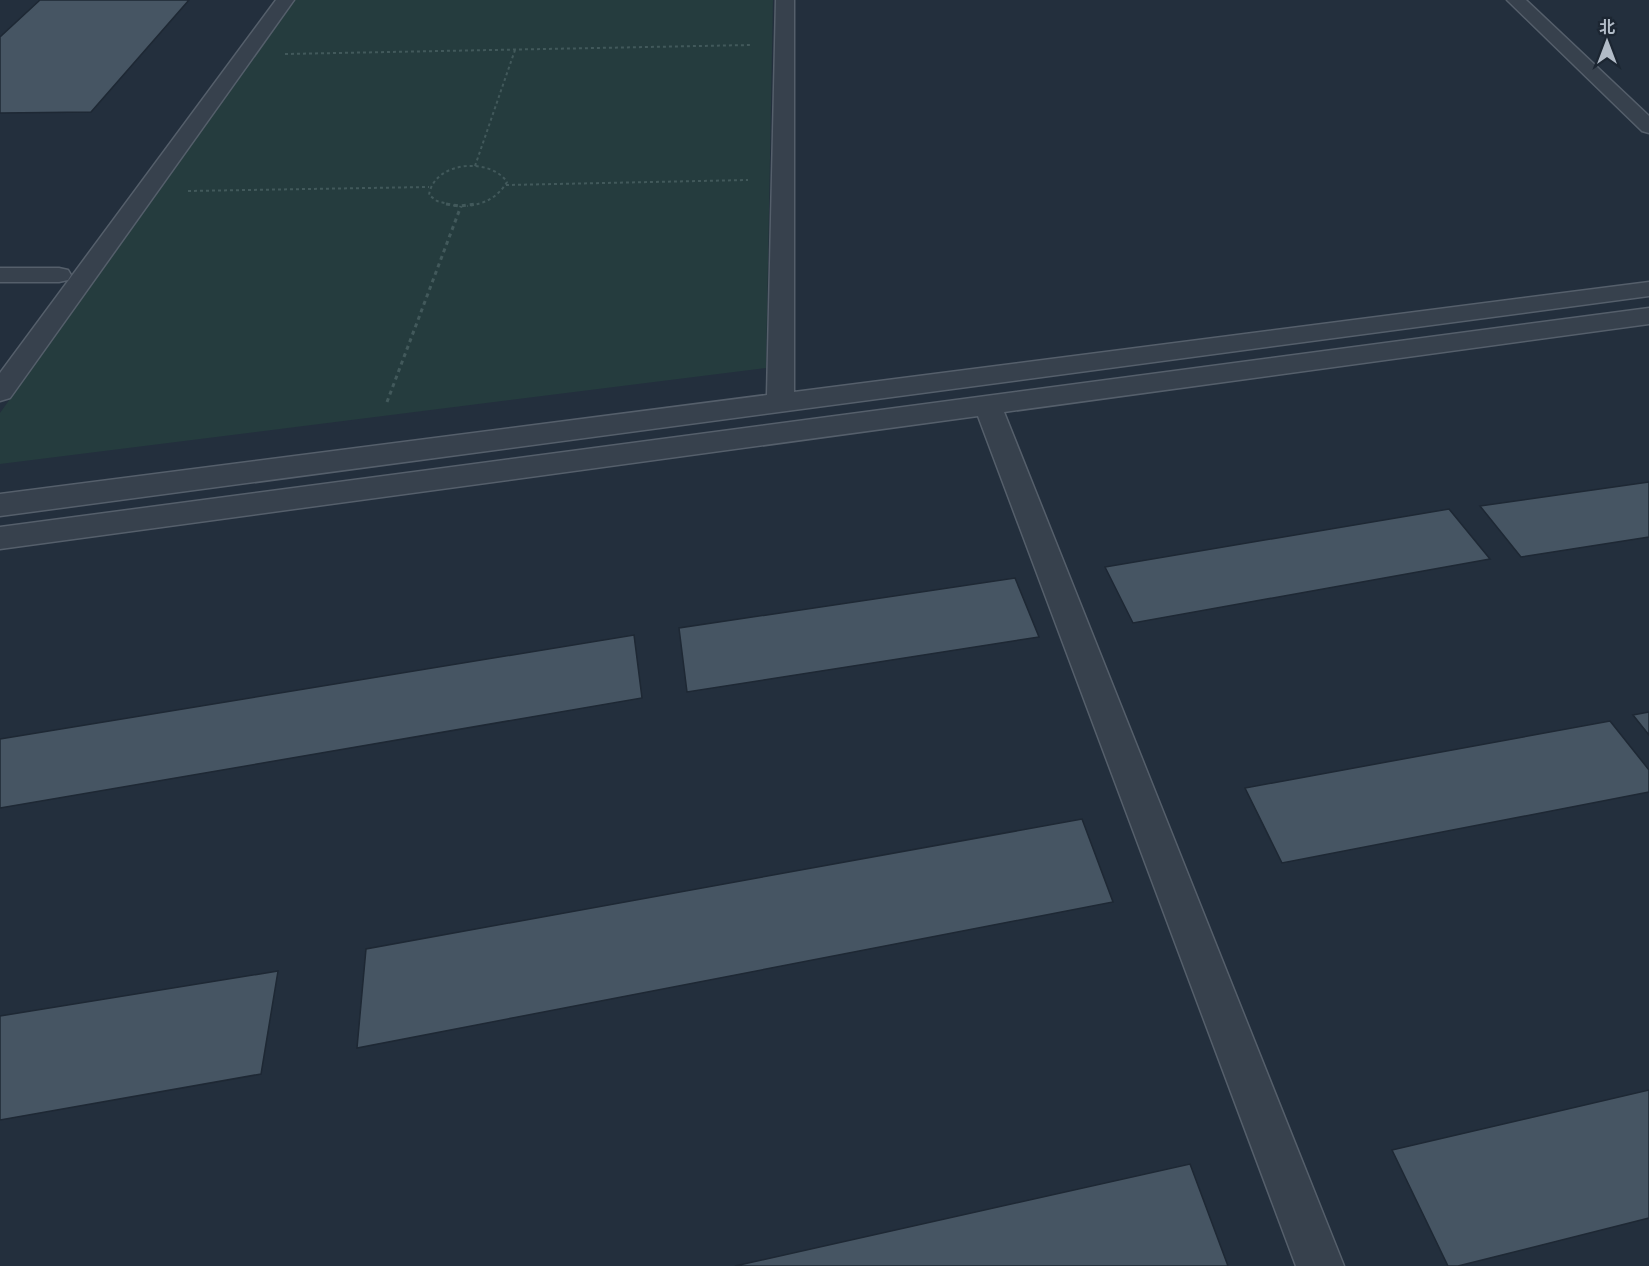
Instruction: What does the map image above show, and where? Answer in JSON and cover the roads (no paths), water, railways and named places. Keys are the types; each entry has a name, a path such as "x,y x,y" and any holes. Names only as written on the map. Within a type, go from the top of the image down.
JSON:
{"street":[{"path":"0,392 285,0"},
{"path":"780,403 785,0"},
{"path":"1516,0 1649,127"},
{"path":"0,275 59,275"},
{"path":"0,505 1649,289"},
{"path":"0,538 1649,316"},
{"path":"988,406 1320,1266"}]}
